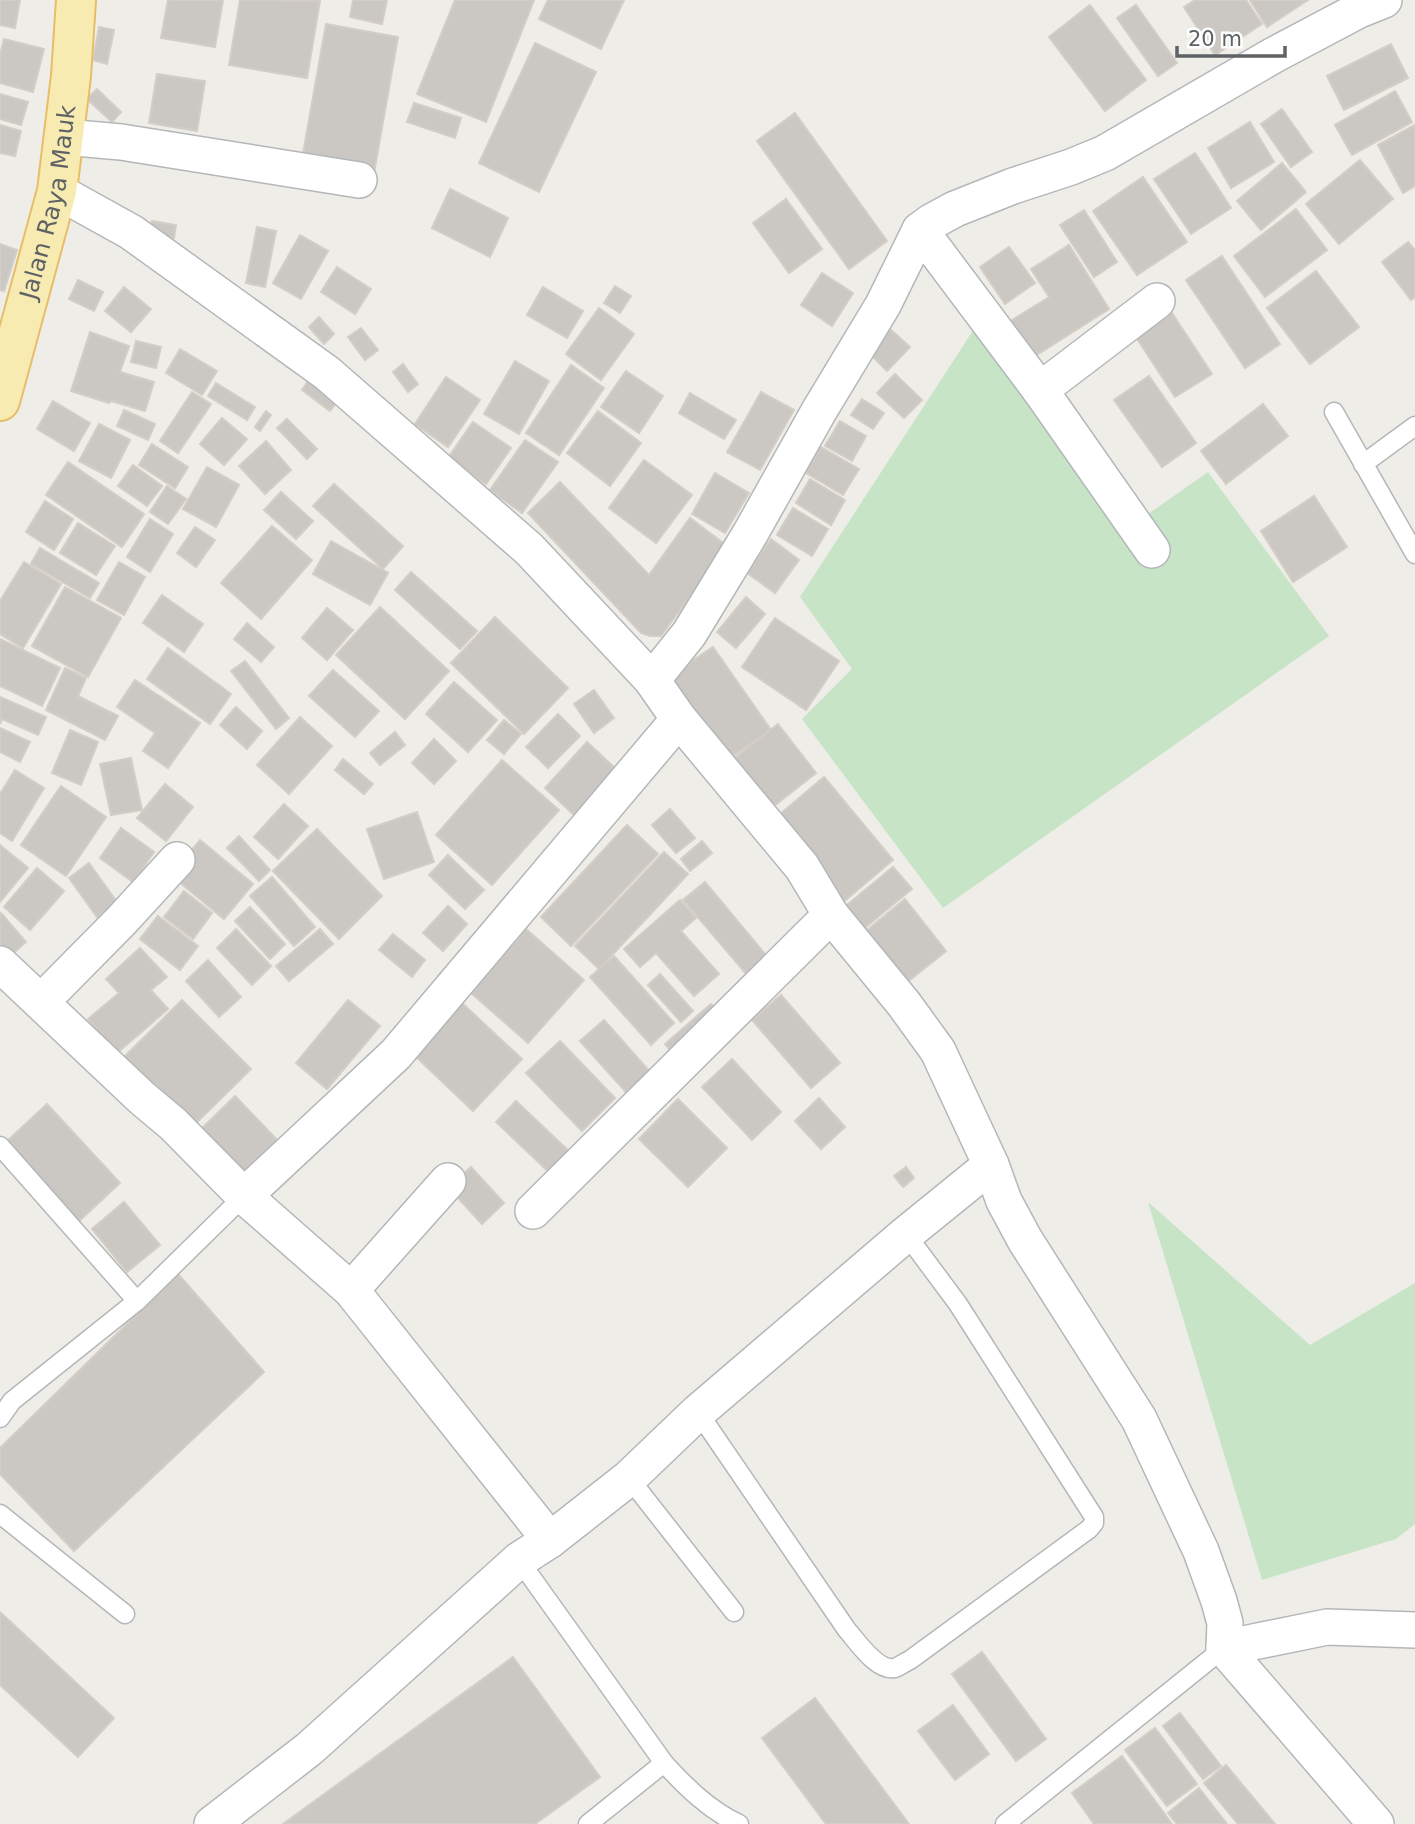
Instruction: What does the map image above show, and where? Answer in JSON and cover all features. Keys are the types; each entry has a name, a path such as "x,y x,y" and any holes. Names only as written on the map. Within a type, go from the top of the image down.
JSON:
{"main road":[{"name":"Jalan Raya Mauk","path":"0,401 57,191 76,0"}],"street":[{"path":"651,679 688,634 743,545 818,411 883,304 920,230 955,209 1105,153 1274,55 1359,10 1384,0"},
{"path":"64,137 121,142 359,180"},
{"path":"57,191 131,232 327,373 529,549 651,679 679,719 802,867 831,915 904,1004 938,1051 992,1165 1004,1201 1025,1240 1139,1419 1201,1551 1225,1623 1224,1648 1376,1824"},
{"path":"920,230 1040,390 1152,550"},
{"path":"1040,390 1157,301"},
{"path":"244,1196 396,1054 679,719"},
{"path":"41,1002 177,860"},
{"path":"533,1211 831,915"},
{"path":"0,964 173,1124 244,1196 351,1290 550,1540"},
{"path":"212,1824 309,1749 519,1560 550,1540 629,1478 698,1412 906,1234 992,1165"},
{"path":"351,1290 448,1181"},
{"path":"1224,1648 1327,1627 1415,1630"}],"lane":[{"path":"1334,411 1415,554"},
{"path":"1363,464 1415,426"},
{"path":"0,1146 137,1301"},
{"path":"0,1418 6,1395 137,1301 244,1196"},
{"path":"698,1412 847,1630 874,1661 884,1667 891,1669 910,1660 1089,1529 1094,1523 1094,1517 958,1304 906,1234"},
{"path":"629,1478 734,1612"},
{"path":"0,1514 125,1614"},
{"path":"519,1560 664,1763 704,1802 739,1824"},
{"path":"1005,1824 1224,1648"},
{"path":"588,1824 664,1763"}],"green space":[{"path":"985,312 1131,526 1208,472 1329,636 943,908 802,719 852,669 800,597"},
{"path":"1148,1202 1310,1345 1415,1283 1415,1524 1396,1539 1262,1580"}],"building":[{"path":"0,0 20,0 15,28 0,25"},
{"path":"168,0 223,0 215,47 161,38"},
{"path":"240,0 320,1 307,78 229,65"},
{"path":"353,0 387,0 382,24 350,17"},
{"path":"455,0 534,0 486,122 417,94"},
{"path":"548,0 624,0 601,49 539,19"},
{"path":"1195,0 1246,0 1262,24 1215,55 1184,7"},
{"path":"1250,0 1308,0 1267,27"},
{"path":"1090,5 1146,80 1105,111 1049,37"},
{"path":"1136,5 1177,63 1158,76 1117,18"},
{"path":"326,24 398,37 374,173 302,159"},
{"path":"99,27 114,30 107,64 93,60"},
{"path":"4,39 44,49 33,92 0,83 0,55"},
{"path":"535,43 596,72 539,192 479,163"},
{"path":"1391,44 1408,78 1344,110 1327,76"},
{"path":"157,74 205,81 197,131 149,123"},
{"path":"97,89 121,112 112,122 87,99"},
{"path":"1395,91 1412,122 1352,155 1335,125"},
{"path":"0,94 28,102 21,125 0,119"},
{"path":"414,103 461,118 455,138 407,122"},
{"path":"1282,109 1312,152 1291,167 1261,124"},
{"path":"795,113 887,241 849,269 757,141"},
{"path":"1250,122 1274,162 1231,188 1208,148"},
{"path":"0,125 21,131 15,156 0,153"},
{"path":"1415,125 1415,186 1403,193 1378,145"},
{"path":"1195,153 1231,208 1191,234 1154,179"},
{"path":"1360,160 1393,199 1339,244 1306,204"},
{"path":"1282,163 1306,192 1261,230 1237,201"},
{"path":"1143,177 1187,242 1137,275 1093,211"},
{"path":"450,189 508,218 490,257 432,228"},
{"path":"786,199 822,249 789,273 753,223"},
{"path":"1296,209 1327,250 1265,297 1234,256"},
{"path":"1084,210 1117,262 1094,277 1060,225"},
{"path":"152,221 176,225 174,238 149,233"},
{"path":"257,227 276,231 265,287 246,283"},
{"path":"300,235 328,251 301,299 273,283"},
{"path":"1408,242 1415,250 1415,297 1411,300 1382,262"},
{"path":"0,244 17,250 4,291 0,290"},
{"path":"1069,245 1109,309 1024,363 1001,327 1049,297 1031,269"},
{"path":"1009,247 1035,283 1005,304 980,267"},
{"path":"1222,256 1280,344 1245,368 1186,280"},
{"path":"337,267 371,289 355,314 321,292"},
{"path":"1316,271 1359,327 1310,364 1267,308"},
{"path":"822,273 853,293 832,326 801,305"},
{"path":"78,280 103,292 94,311 69,299"},
{"path":"615,286 631,296 620,313 604,303"},
{"path":"124,287 151,309 131,332 105,311"},
{"path":"543,287 583,311 567,338 527,315"},
{"path":"599,308 634,334 601,380 566,354"},
{"path":"1172,313 1212,374 1175,397 1136,337"},
{"path":"319,317 334,334 324,344 309,327"},
{"path":"361,328 378,350 365,360 348,337"},
{"path":"890,329 910,347 887,371 868,352"},
{"path":"90,332 129,346 120,372 154,382 145,411 71,391"},
{"path":"136,341 161,347 156,368 131,362"},
{"path":"180,349 217,371 202,395 166,373"},
{"path":"515,361 549,381 519,434 484,414"},
{"path":"403,364 418,384 408,392 393,372"},
{"path":"571,365 604,388 559,455 526,433"},
{"path":"626,371 663,396 639,433 601,407"},
{"path":"895,374 922,400 904,418 877,393"},
{"path":"1149,376 1196,443 1162,467 1114,400"},
{"path":"446,377 480,400 448,447 415,424"},
{"path":"310,378 339,399 330,411 302,390"},
{"path":"216,383 255,407 247,420 208,396"},
{"path":"192,392 211,404 178,453 160,441"},
{"path":"761,392 794,410 760,470 727,452"},
{"path":"690,393 736,420 724,439 679,413"},
{"path":"862,399 884,413 873,429 851,415"},
{"path":"53,401 90,423 74,451 37,429"},
{"path":"1263,404 1288,436 1226,484 1201,451"},
{"path":"124,410 155,424 148,440 117,426"},
{"path":"266,411 271,415 260,431 255,427"},
{"path":"598,411 641,443 610,486 567,453"},
{"path":"222,418 247,439 224,465 200,444"},
{"path":"287,419 317,449 307,459 277,428"},
{"path":"840,421 866,436 852,461 825,446"},
{"path":"473,422 511,448 486,484 448,458"},
{"path":"99,424 130,440 111,478 79,461"},
{"path":"525,440 558,462 522,513 490,490"},
{"path":"266,441 291,470 265,494 239,466"},
{"path":"152,444 188,467 175,488 139,465"},
{"path":"821,447 859,469 843,495 806,473"},
{"path":"644,460 692,495 656,543 609,508"},
{"path":"68,462 144,514 122,547 46,495"},
{"path":"133,465 162,486 147,506 118,486"},
{"path":"207,467 239,485 216,527 183,509"},
{"path":"715,473 749,493 725,533 692,514"},
{"path":"810,479 845,500 831,525 796,503"},
{"path":"560,482 649,575 690,518 727,546 661,636 641,633 528,513"},
{"path":"334,484 403,546 383,569 313,506"},
{"path":"167,486 186,499 168,524 150,512"},
{"path":"281,492 313,521 296,539 264,510"},
{"path":"1314,496 1347,547 1293,582 1261,531"},
{"path":"45,501 73,519 54,550 26,532"},
{"path":"793,508 828,529 812,556 777,535"},
{"path":"150,519 173,534 150,572 127,557"},
{"path":"78,523 115,546 96,575 60,553"},
{"path":"272,526 312,560 261,619 221,583"},
{"path":"195,527 215,540 196,567 177,553"},
{"path":"771,539 799,560 775,593 747,573"},
{"path":"331,541 388,573 370,605 313,574"},
{"path":"40,548 99,583 90,598 31,564"},
{"path":"24,562 61,584 23,648 0,634 0,601"},
{"path":"119,562 145,577 124,615 97,600"},
{"path":"411,572 477,631 460,649 395,590"},
{"path":"65,587 121,618 88,677 32,646"},
{"path":"162,595 203,624 184,652 143,623"},
{"path":"746,597 765,614 736,648 717,632"},
{"path":"380,607 449,671 405,719 336,655"},
{"path":"327,608 353,630 327,660 302,638"},
{"path":"495,617 568,688 524,734 451,663"},
{"path":"775,618 839,661 806,710 742,667"},
{"path":"247,623 274,647 261,662 234,639"},
{"path":"0,639 60,668 42,706 0,686"},
{"path":"713,647 771,730 727,760 669,677"},
{"path":"168,648 231,694 210,724 147,679"},
{"path":"245,661 289,718 276,729 231,671"},
{"path":"65,668 86,678 78,696 118,716 105,740 46,710"},
{"path":"333,670 379,711 355,737 309,696"},
{"path":"135,680 200,723 168,768 143,751 155,733 117,707"},
{"path":"454,682 497,720 468,752 426,714"},
{"path":"594,690 614,718 594,733 574,704"},
{"path":"0,697 46,717 38,735 2,719 0,724"},
{"path":"236,707 262,731 247,749 220,725"},
{"path":"558,714 580,736 548,768 526,747"},
{"path":"300,717 332,746 289,794 257,765"},
{"path":"504,720 521,734 504,754 487,740"},
{"path":"778,724 816,773 765,813 727,764"},
{"path":"0,728 30,742 20,762 0,752"},
{"path":"70,730 98,742 81,785 52,773"},
{"path":"395,732 405,745 380,765 370,753"},
{"path":"434,739 456,761 434,784 412,763"},
{"path":"587,742 617,770 574,815 545,788"},
{"path":"131,758 142,810 111,815 100,764"},
{"path":"343,759 373,784 364,794 335,770"},
{"path":"502,760 559,810 492,885 436,835"},
{"path":"15,770 44,788 12,841 0,833 0,794"},
{"path":"824,777 893,860 842,903 773,820"},
{"path":"165,784 193,807 166,841 137,818"},
{"path":"61,786 106,817 66,876 21,845"},
{"path":"284,804 308,826 278,859 254,837"},
{"path":"670,809 695,838 676,853 652,825"},
{"path":"417,812 434,862 384,879 367,829"},
{"path":"627,825 658,854 571,946 541,917"},
{"path":"121,828 154,852 133,882 100,858"},
{"path":"317,829 382,896 339,939 273,871"},
{"path":"239,836 270,870 259,881 227,848"},
{"path":"200,840 253,884 224,919 171,875"},
{"path":"702,841 712,853 690,871 681,859"},
{"path":"0,845 28,868 0,902"},
{"path":"664,852 688,874 599,969 575,946"},
{"path":"448,855 484,890 465,909 429,875"},
{"path":"89,863 117,902 97,917 69,878"},
{"path":"893,867 912,889 861,931 842,909"},
{"path":"37,868 64,891 30,930 4,907"},
{"path":"272,877 315,927 294,946 250,896"},
{"path":"705,882 775,966 754,983 683,900"},
{"path":"184,891 212,913 193,939 164,917"},
{"path":"905,899 946,951 901,987 860,936"},
{"path":"680,900 696,918 681,931 719,974 694,996 656,953 640,967 624,949"},
{"path":"448,906 467,924 443,951 423,933"},
{"path":"250,907 285,944 270,959 235,921"},
{"path":"1,913 26,942 9,957 0,947"},
{"path":"158,916 198,946 180,970 140,939"},
{"path":"236,929 271,966 252,985 217,948"},
{"path":"320,929 333,944 289,981 276,966"},
{"path":"526,929 584,980 528,1043 471,993"},
{"path":"393,934 425,960 412,977 379,950"},
{"path":"140,948 167,977 151,990 168,1009 117,1053 88,1019 119,993 106,979"},
{"path":"614,956 674,1023 651,1045 590,977"},
{"path":"208,960 241,997 219,1017 186,981"},
{"path":"660,974 693,1011 681,1022 648,985"},
{"path":"781,995 840,1063 811,1088 752,1020"},
{"path":"182,1000 251,1069 189,1130 120,1061"},
{"path":"348,1000 380,1026 327,1089 296,1063"},
{"path":"462,1003 522,1059 473,1111 414,1055"},
{"path":"711,1004 724,1019 678,1059 665,1044"},
{"path":"604,1020 650,1072 626,1092 580,1041"},
{"path":"560,1041 615,1098 582,1131 526,1073"},
{"path":"732,1059 781,1112 752,1140 702,1087"},
{"path":"235,1096 283,1146 244,1184 196,1134"},
{"path":"819,1098 845,1127 821,1149 795,1121"},
{"path":"678,1099 727,1148 688,1187 639,1139"},
{"path":"516,1101 571,1153 551,1174 496,1122"},
{"path":"47,1104 120,1183 78,1222 5,1143"},
{"path":"471,1167 504,1203 482,1224 448,1187"},
{"path":"906,1167 914,1178 903,1187 894,1176"},
{"path":"124,1202 160,1245 127,1272 92,1229"},
{"path":"178,1274 264,1372 74,1551 0,1474 0,1448"},
{"path":"0,1612 114,1718 78,1757 0,1685"},
{"path":"982,1652 1046,1739 1016,1761 952,1674"},
{"path":"513,1657 600,1777 535,1824 283,1824"},
{"path":"815,1698 909,1824 826,1824 762,1738"},
{"path":"953,1705 989,1754 955,1780 918,1731"},
{"path":"1180,1713 1221,1766 1203,1779 1163,1726"},
{"path":"1155,1728 1197,1784 1167,1806 1125,1750"},
{"path":"1122,1756 1172,1824 1094,1824 1072,1793"},
{"path":"1226,1765 1275,1824 1238,1824 1204,1783"},
{"path":"1199,1788 1227,1824 1177,1824 1168,1813"}]}
